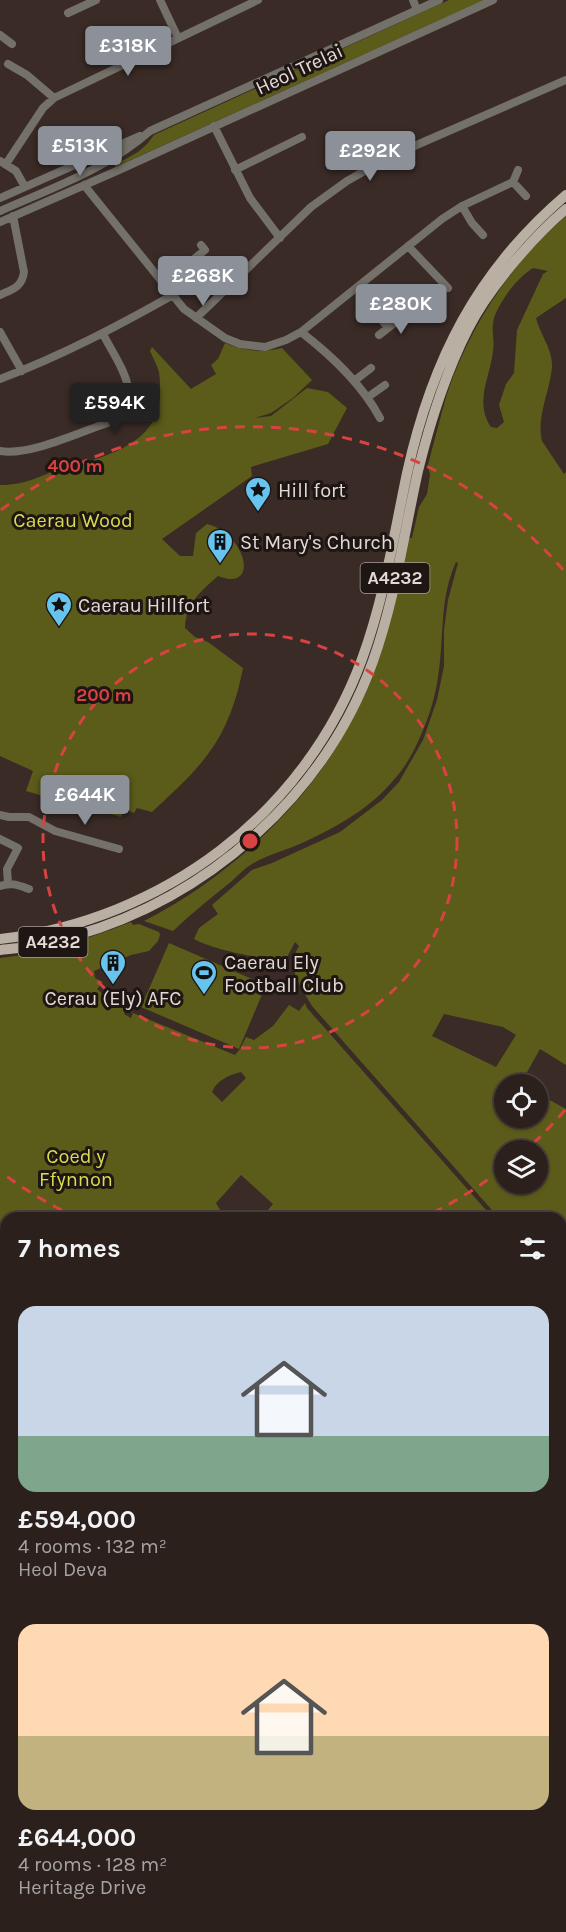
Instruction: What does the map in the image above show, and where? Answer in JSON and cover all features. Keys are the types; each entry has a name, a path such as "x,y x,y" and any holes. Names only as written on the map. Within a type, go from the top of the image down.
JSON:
{"main road":[{"name":"A4232","path":"0,950 40,945 105,927 154,899 215,856 244,832 289,785 309,759 344,701 362,659 378,605 419,426 443,357 472,301 503,259 530,229 566,195"},
{"name":"A4232","path":"0,939 38,934 98,917 192,885 252,839 320,762 354,705 372,662 403,546 429,428 442,387 468,327 519,257 566,209"}],"street":[{"path":"68,13 96,0"},
{"path":"160,0 178,38"},
{"path":"25,187 16,171 3,162 43,108 54,98 258,0"},
{"path":"413,0 417,10"},
{"name":"Heol Trelai","path":"0,198 439,0"},
{"name":"Heol Trelai","path":"0,222 493,0"},
{"path":"0,35 12,44"},
{"path":"8,64 40,85 54,98"},
{"path":"196,318 311,207 347,181 389,157 566,80"},
{"path":"214,126 250,198 280,238"},
{"name":"Heol Trelai","path":"0,211 90,171 135,144 150,132"},
{"path":"235,170 302,137"},
{"name":"Heol Trelai","path":"90,171 119,170"},
{"path":"84,185 184,309 225,338 247,345 265,346 275,345 301,332 462,206 513,182 518,170"},
{"path":"513,182 526,196"},
{"path":"462,206 483,235"},
{"path":"0,295 16,288 23,280 24,272 13,216"},
{"path":"166,285 205,250 201,245"},
{"path":"408,246 448,288"},
{"path":"357,288 388,328"},
{"path":"0,380 103,334 173,295"},
{"path":"379,335 406,314"},
{"path":"0,332 22,371"},
{"path":"301,332 336,361 368,397 380,418"},
{"path":"0,451 16,453 30,449 110,422 124,411 128,404 129,387 103,334"},
{"path":"354,381 371,368"},
{"path":"368,397 385,385"},
{"path":"0,815 30,817 55,831 98,847 119,849"},
{"path":"0,839 18,848 7,869 4,884 18,884 29,889"}],"green space":[{"path":"449,0 484,0 115,167 138,152 154,135"},
{"path":"566,216 566,298 536,318 552,360 551,376 542,413 542,441 564,474 566,472 566,1065 540,1049 526,1074 494,1074 494,1128 548,1128 548,1099 566,1109 566,1212 494,1212 312,1006 294,970 295,954 299,946 295,942 285,961 225,950 194,939 199,928 218,914 212,905 252,870 340,832 382,800 399,782 423,740 437,700 444,666 444,630 448,600 458,563 456,562 447,588 438,681 430,712 413,752 391,784 346,820 313,838 265,857 249,866 173,931 144,921 204,885 261,838 310,784 349,725 408,538 412,538 419,507 427,494 430,475 428,465 447,394 456,369 480,320 527,254","holes":["533,268 548,271 543,274 517,330 514,373 506,384 499,405 504,422 497,428 491,427 486,418 483,399 493,351 495,315 506,295 521,277","444,1014 503,1027 516,1035 496,1067 432,1036"]},
{"name":"Caerau Wood","path":"225,343 253,350 282,348 312,380 293,398 271,413 255,418 271,416 307,388 328,392 347,408 328,444 251,467 252,476 162,539 180,556 193,556 196,533 207,524 221,530 232,539 243,560 244,570 240,576 231,579 218,576 200,592 188,611 185,628 243,668 238,691 226,724 202,762 152,812 137,808 134,813 124,809 121,817 26,791 33,771 0,756 0,485 25,482 95,459 127,446 141,436 151,424 158,409 160,376 150,351 152,347 191,389 216,374 211,365 218,359"},
{"name":"Coed y Ffynnon","path":"131,922 133,925 139,924 159,932 158,941 149,951 131,955 94,971 95,978 103,982 97,989 112,1002 127,1006 124,1014 131,1018 133,1013 235,1055 246,1037 254,1040 273,1026 289,1005 299,1011 305,1003 488,1212 266,1212 273,1204 241,1175 216,1203 221,1212 0,1212 0,958 50,949 83,940","holes":["241,1072 246,1078 222,1102 212,1092 214,1088 220,1081"]},
{"name":"Caerau Ely Football Club","path":"169,943 266,985 239,1049 141,1007"}],"place":[{"name":"Hill fort","path":"258,513"},
{"name":"St Mary's Church","path":"220,565"},
{"name":"Caerau Hillfort","path":"59,628"},
{"name":"Cerau (Ely) AFC","path":"113,986"},
{"name":"Caerau Ely Football Club","path":"204,996"}]}
